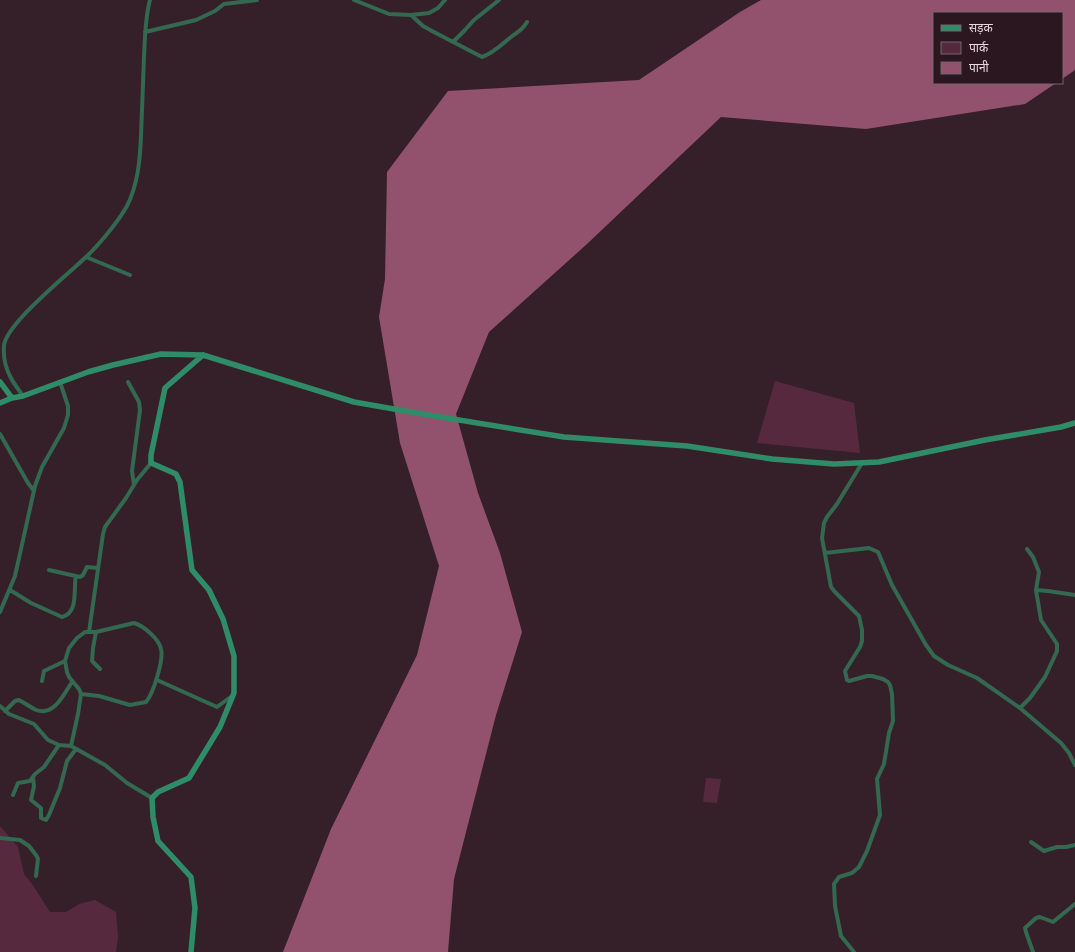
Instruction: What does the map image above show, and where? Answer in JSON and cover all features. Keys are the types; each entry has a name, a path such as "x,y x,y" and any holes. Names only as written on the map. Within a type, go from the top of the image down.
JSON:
{"main road":[{"path":"0,403 113,365 160,354 203,355 354,402 479,424 564,437 687,446 772,460 834,464 883,461 985,440 1061,427 1075,423"},
{"path":"191,952 195,908 191,878 158,840 153,817 152,798 158,792 189,778 220,727 233,696 235,678 234,656 220,614 209,590 192,570 180,482 176,474 151,463 165,388 203,355"},
{"path":"0,382 12,398"}],"street":[{"path":"23,396 11,379 5,363 4,345 12,328 52,286 86,257 104,238 126,207 135,187 139,162 145,32 150,0"},
{"path":"145,32 196,20 215,11 224,4 257,0"},
{"path":"354,0 389,14 411,15 429,13 438,8 445,0"},
{"path":"453,42 474,20 499,0"},
{"path":"411,15 423,26 482,57 503,45 510,37 520,31 528,22"},
{"path":"86,257 130,275"},
{"path":"0,612 10,590 20,559 34,491 42,467 64,428 68,415 68,406 60,382"},
{"path":"128,382 139,402 140,410 132,471 134,484"},
{"path":"0,434 34,491"},
{"path":"89,632 105,527 134,484 151,463"},
{"path":"854,952 841,936 835,906 834,884 839,877 852,874 859,867 867,851 880,816 877,779 884,764 889,733 893,721 892,694 890,685 883,679 867,676 849,681 847,680 845,672 860,647 862,641 862,630 859,616 834,592 831,586 822,538 826,517 837,504 862,463"},
{"path":"825,553 868,548 878,552 892,585 926,645 934,656 948,665 977,678 1020,708 1061,743 1069,753 1075,766"},
{"path":"1020,708 1030,698 1044,677 1056,654 1057,647 1057,644 1041,620 1036,590 1039,572 1033,557 1027,549"},
{"path":"49,570 82,576 87,567 98,568"},
{"path":"10,590 32,603 62,616 68,614 71,610 75,596 76,576"},
{"path":"1036,590 1075,595"},
{"path":"71,746 81,694 80,689 72,682 64,661 73,642 81,634 131,624 140,626 159,644 161,648 161,656 157,680 150,698 146,702 130,705 99,696 81,694"},
{"path":"96,632 92,648 92,661 100,669"},
{"path":"42,681 44,672 64,661"},
{"path":"157,680 217,707 233,696"},
{"path":"5,711 18,700 35,710 48,711 58,705 72,682"},
{"path":"0,706 5,711 17,718 34,724 45,738 59,745 71,746 104,765 152,798"},
{"path":"13,795 20,782 28,782 44,767 59,745"},
{"path":"33,776 34,786 31,800 40,808 41,818 46,820 60,788 67,761 76,749"},
{"path":"0,838 20,840 29,846 38,859 36,876"},
{"path":"1031,842 1044,850 1075,845"},
{"path":"1033,952 1026,932 1026,927 1036,918 1040,917 1052,922 1075,904"}],"green space":[{"path":"775,381 854,403 860,453 757,443"},
{"path":"706,778 721,779 717,803 703,802"},
{"path":"0,826 18,847 24,874 50,912 66,912 79,904 95,900 116,912 118,936 116,952 0,952"}],"water":[{"path":"761,0 1075,0 1075,70 1063,78 1063,12 933,12 933,84 1055,84 1025,104 866,129 721,117 587,244 489,332 456,414 478,493 500,553 522,632 496,715 454,879 448,952 283,952 331,829 417,655 439,566 400,443 379,317 385,279 387,172 448,91 639,80 740,12"}]}
